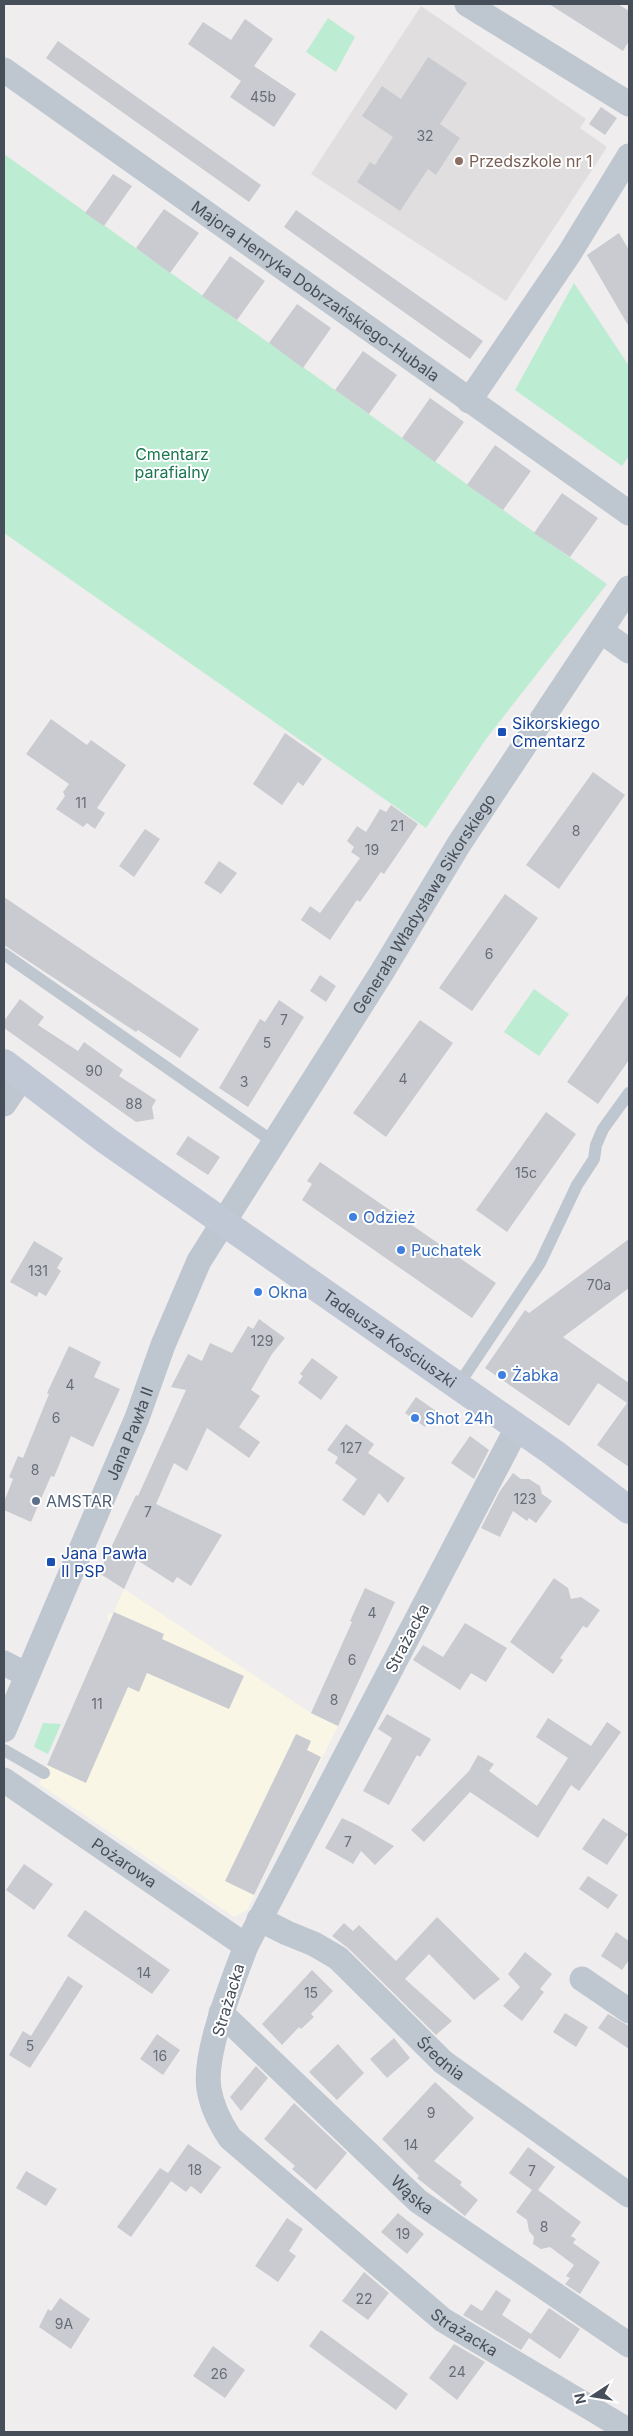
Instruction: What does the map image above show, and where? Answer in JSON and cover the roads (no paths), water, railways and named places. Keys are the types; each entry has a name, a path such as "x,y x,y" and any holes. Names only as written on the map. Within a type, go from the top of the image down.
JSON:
{"main road":[{"name":"Tadeusza Kościuszki","path":"13,1070 107,1141 554,1453 629,1510"}],"street":[{"path":"467,4 629,104"},
{"name":"Majora Henryka Dobrzańskiego-Hubala","path":"4,70 629,513"},
{"path":"469,401 569,254 629,156"},
{"name":"Generała Władysława Sikorskiego","path":"224,1222 382,972 459,844 629,588"},
{"path":"601,631 629,652"},
{"path":"4,1104 13,1070"},
{"name":"Jana Pawła II","path":"4,1730 137,1418 163,1345 199,1261 224,1222"},
{"name":"Strażacka","path":"517,1428 259,1918 246,1946 221,2013 209,2067 208,2088 220,2124 230,2138 443,2320 629,2431"},
{"path":"4,1663 28,1674"},
{"name":"Pożarowa","path":"4,1780 246,1946"},
{"name":"Średnia","path":"259,1918 287,1933 314,1944 338,1958 443,2062 629,2195"},
{"path":"582,1979 629,2011"},
{"name":"Wąska","path":"221,2013 418,2201 629,2345"}],"lane":[{"path":"4,954 274,1142"},
{"path":"457,1387 540,1263 577,1185 594,1159 596,1145 629,1093"},
{"path":"4,1750 44,1773"}],"place":[{"name":"Przedszkole nr 1","path":"459,161"},
{"name":"Sikorskiego Cmentarz","path":"502,732"},
{"name":"Odzież","path":"353,1217"},
{"name":"Puchatek","path":"401,1250"},
{"name":"Okna","path":"258,1292"},
{"name":"Żabka","path":"502,1375"},
{"name":"Shot 24h","path":"415,1418"},
{"name":"AMSTAR","path":"36,1501"},
{"name":"Jana Pawła II PSP","path":"51,1562"}],"park label":[{"name":"Cmentarz parafialny","path":"172,463"}]}
